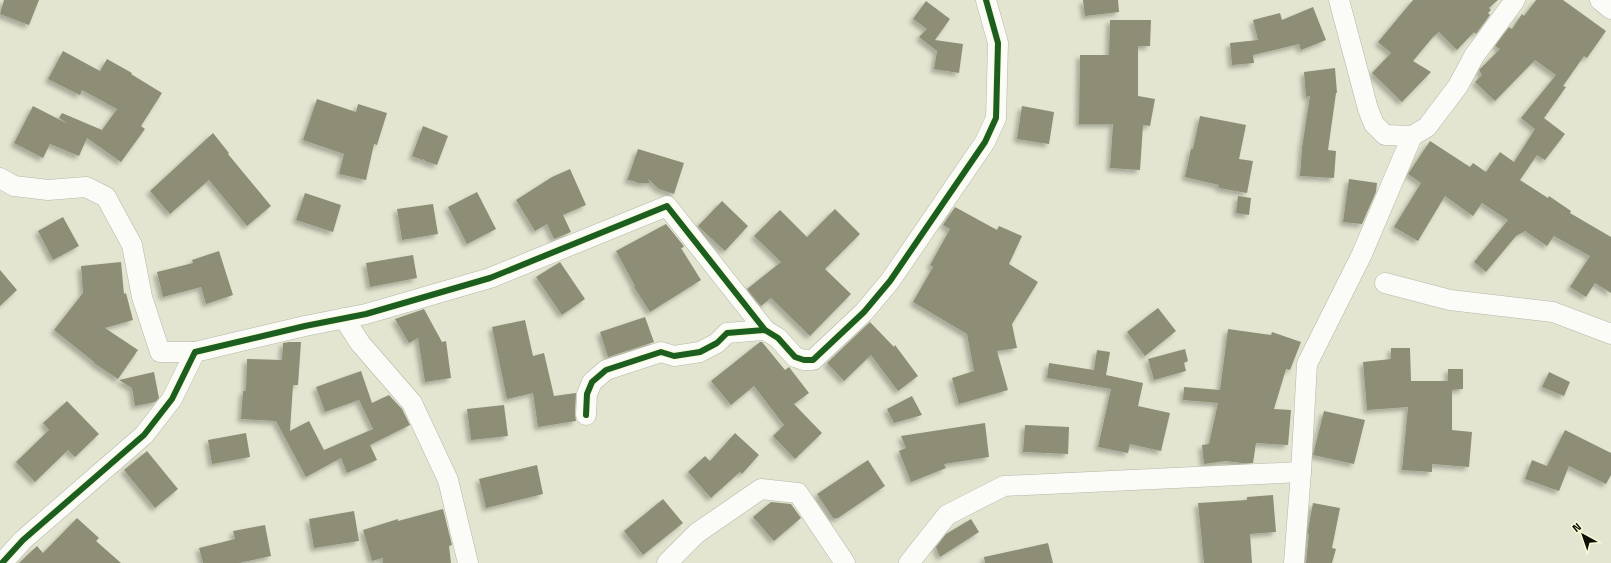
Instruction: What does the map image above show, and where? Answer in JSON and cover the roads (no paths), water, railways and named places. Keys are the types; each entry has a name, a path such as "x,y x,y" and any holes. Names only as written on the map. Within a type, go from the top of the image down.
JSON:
{"street":[{"path":"0,178 14,186 48,190 86,187 106,198 132,245 142,297 160,352 195,352 305,326 366,314 490,278 667,206 765,330 778,338 795,357 804,360 813,360 864,312 890,281 985,142 996,118 998,43 986,0"},
{"path":"1339,0 1357,72 1374,124 1386,135 1412,136 1427,127 1458,86 1474,56 1515,0"},
{"path":"1600,0 1611,9"},
{"path":"1294,563 1301,472 1306,364 1362,254 1412,136"},
{"path":"1385,283 1450,300 1553,312 1611,334"},
{"path":"344,318 360,343 412,403 448,480 468,563"},
{"path":"586,415 587,394 592,382 606,370 662,352 674,356 700,352 717,343 727,333 765,330"},
{"path":"2,563 23,540 144,435 172,399 195,352"},
{"path":"909,563 947,515 1004,486 1301,472"},
{"path":"667,563 696,533 761,489 798,493 845,563"}]}
